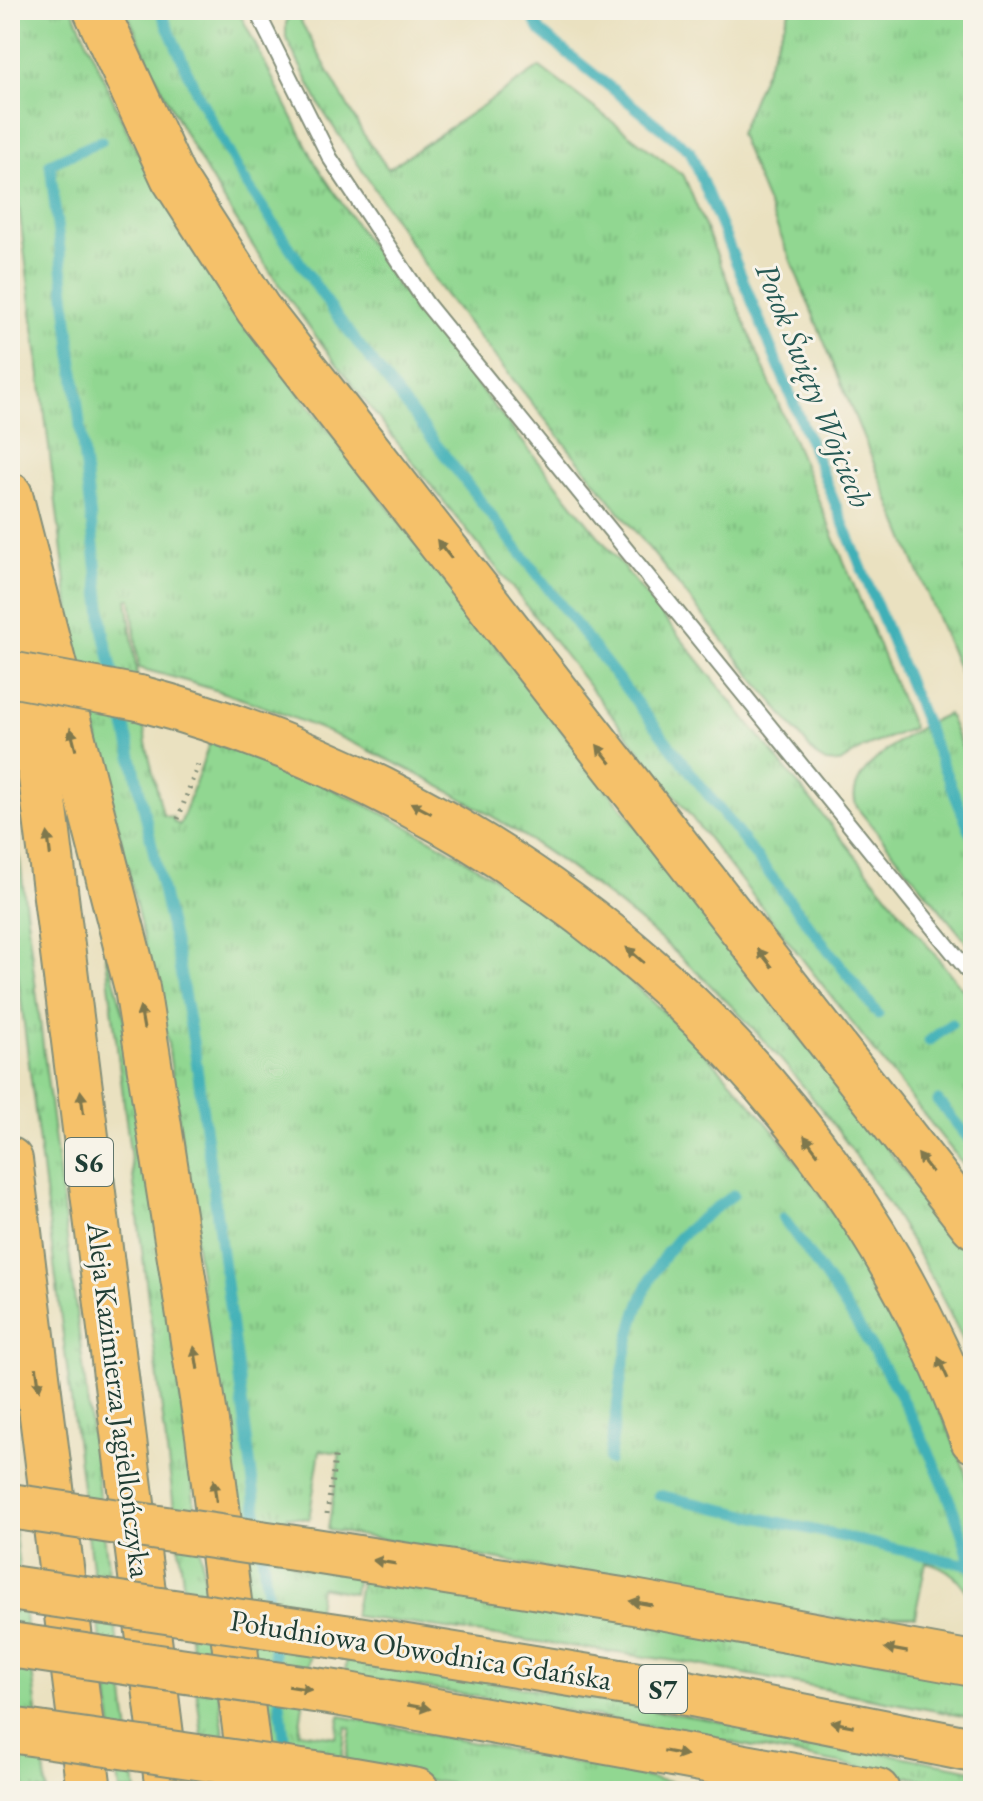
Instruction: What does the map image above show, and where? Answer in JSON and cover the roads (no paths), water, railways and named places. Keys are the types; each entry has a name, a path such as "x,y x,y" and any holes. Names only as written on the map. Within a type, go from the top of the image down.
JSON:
{"highway":[{"path":"96,10 173,177 258,309 973,1225"},
{"path":"10,495 137,988 208,1435 253,1791"},
{"name":"Aleja Kazimierza Jagiellończyka","path":"10,534 168,1791"},
{"path":"10,674 139,698 304,751 392,792 523,870 629,949 741,1059 843,1188 925,1328 973,1440"},
{"path":"10,1160 89,1791"},
{"path":"10,1506 317,1536 628,1601 973,1664"},
{"name":"Południowa Obwodnica Gdańska","path":"10,1588 351,1638 687,1693 973,1750"},
{"name":"Południowa Obwodnica Gdańska","path":"10,1645 342,1694 877,1791"},
{"path":"10,1730 417,1791"}],"lane":[{"path":"256,10 330,158 426,303 973,977"}],"waterway":[{"path":"160,10 197,93 242,177 333,311 878,1014"},
{"name":"Potok Święty Wojciech","path":"528,10 541,32 690,151 973,839"},
{"path":"101,141 50,164 104,633 116,684"},
{"path":"120,704 178,960 195,1053 260,1535"},
{"name":"Potok Święty Wojciech","path":"929,1041 951,1024"},
{"path":"938,1101 973,1144"},
{"name":"Potok Święty Wojciech","path":"609,1460 628,1345 645,1290 676,1241 733,1195"},
{"path":"783,1218 868,1342 919,1431 940,1476 973,1571"},
{"path":"659,1495 972,1566"},
{"path":"262,1552 270,1618"},
{"path":"272,1635 276,1674"},
{"path":"279,1695 287,1761"}]}
